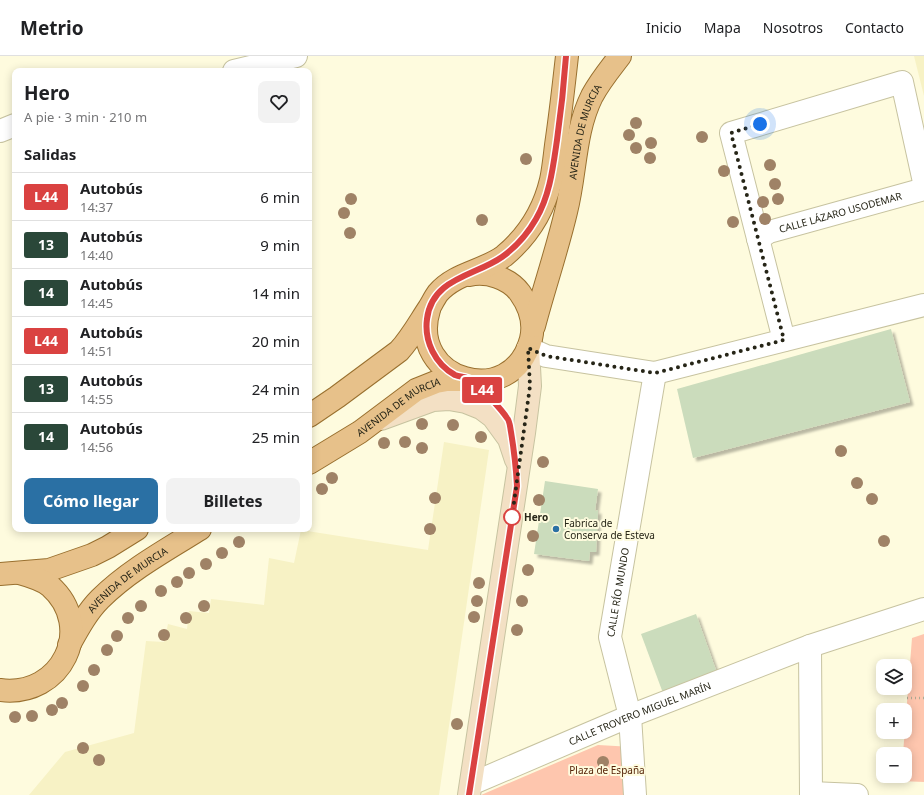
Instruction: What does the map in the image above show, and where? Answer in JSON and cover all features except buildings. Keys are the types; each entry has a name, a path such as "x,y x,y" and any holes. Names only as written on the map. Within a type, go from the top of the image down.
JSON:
{"main road":[{"path":"312,414 337,398 399,351 407,342 438,293 448,283 484,268 502,257 526,234 545,200 551,179 563,95 566,56"},
{"name":"AVENIDA DE MURCIA","path":"470,790 517,486 530,386 530,340 567,210 579,136 584,116 601,81 620,56"},
{"path":"431,305 426,318 427,336 432,352 442,365 456,375 472,380 486,380 499,377 511,370 521,360 530,340 532,316 526,301 517,289 505,280 490,274 462,276"},
{"name":"AVENIDA DE MURCIA","path":"312,461 360,432 406,396 424,386 447,380 472,380 509,419 516,460 517,486"},
{"path":"374,422 433,400 466,402 481,408 493,416 509,439 516,460"},
{"path":"6,573 49,570 108,547 132,532"},
{"name":"AVENIDA DE MURCIA","path":"69,644 87,615 99,600 137,569 195,532"},
{"path":"0,690 12,692 25,690 38,685 49,678 58,669 65,657 69,644 71,628 67,612 60,598 49,586 35,577 6,573"}],"street":[{"path":"246,68 296,56"},
{"path":"784,340 731,133 902,82 924,182"},
{"path":"0,132 12,126"},
{"name":"CALLE LÁZARO USODEMAR","path":"758,239 769,232 924,189"},
{"path":"530,340 546,356 655,373 924,305"},
{"name":"CALLE RÍO MUNDO","path":"630,716 610,637 655,373"},
{"name":"CALLE TROVERO MIGUEL MARÍN","path":"470,790 630,716 810,646 924,609"},
{"path":"810,646 811,794 857,795"},
{"path":"630,716 635,795"}],"path":[{"path":"907,698 924,698"}],"shaded area":[{"path":"914,56 924,56 924,96"},
{"path":"444,442 489,450 439,795 29,795 65,752 134,733 146,641 164,642 168,624 187,629 189,611 209,613 211,599 264,605 269,558 294,563 301,532 312,532 428,550"}],"green space":[{"path":"924,634 924,782 912,781 912,747 904,747 904,739 912,739 912,703 907,703 908,695 912,695 912,659 910,659 912,638"},
{"name":"Plaza de España","path":"598,745 633,747 635,795 481,795"}],"bus line":[{"name":"L44","path":"469,795 517,486 516,460 509,419 472,380 456,375 442,365 432,352 427,336 426,318 438,293 448,283 484,268 502,257 526,234 536,218 545,200 551,179 563,95 566,56"}],"place":[{"name":"Hero","path":"512,517"},
{"name":"Fabrica de Conserva de Esteva","path":"556,529"}],"route":[{"path":"512,517 530,386 528,348 546,356 655,373 784,340 731,133 760,124"}]}
